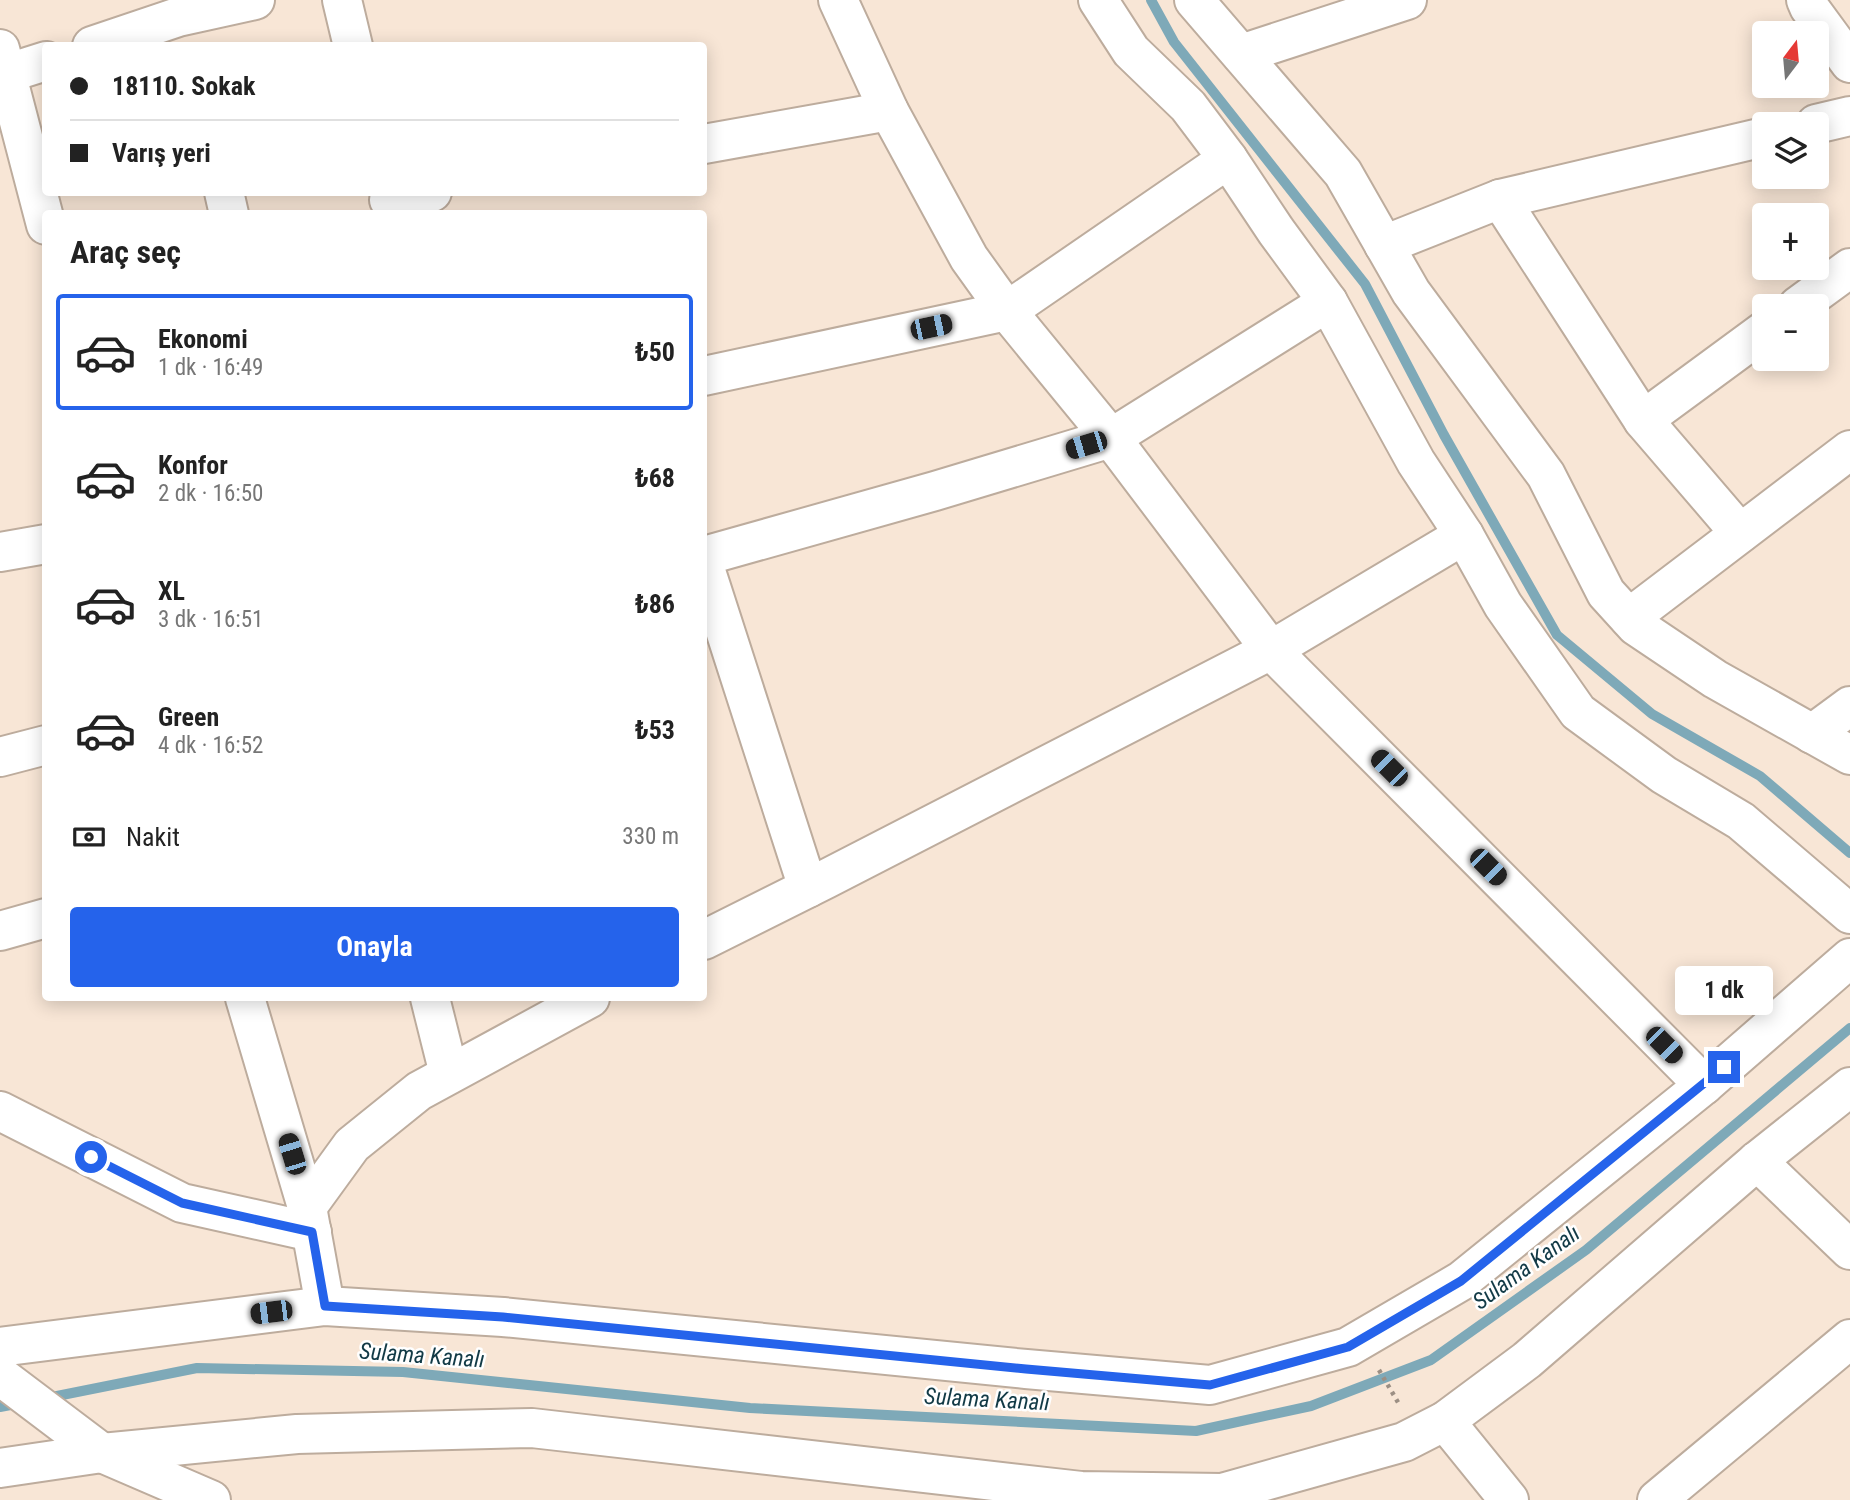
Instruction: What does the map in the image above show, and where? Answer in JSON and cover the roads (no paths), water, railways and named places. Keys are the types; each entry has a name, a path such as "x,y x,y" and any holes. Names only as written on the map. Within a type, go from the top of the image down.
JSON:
{"street":[{"path":"116,42 182,31 255,0"},
{"path":"342,0 352,42"},
{"path":"838,0 889,111 970,258 1007,311 1111,438 1271,650 1704,1085"},
{"path":"1098,0 1131,51 1188,107 1228,159 1328,302 1416,462 1464,535 1503,605 1578,712 1664,775 1741,821 1850,914"},
{"path":"1194,0 1343,173 1411,292 1546,475 1606,593 1636,626 1715,679 1850,755"},
{"path":"1241,54 1407,0"},
{"path":"1817,3 1850,62"},
{"path":"42,61 3,61 42,210"},
{"path":"707,143 889,111"},
{"path":"1829,121 1850,116"},
{"path":"1384,245 1500,199 1752,139"},
{"path":"707,375 1007,311 1228,159"},
{"path":"389,202 415,196"},
{"path":"1500,199 1643,420 1740,533"},
{"path":"1814,294 1850,268"},
{"path":"707,555 1111,438 1328,302"},
{"path":"1643,420 1752,340"},
{"path":"1629,618 1850,450"},
{"path":"707,938 1271,650 1464,535"},
{"path":"0,552 42,545"},
{"path":"707,574 808,888"},
{"path":"1812,734 1850,706"},
{"path":"0,757 42,746"},
{"path":"0,931 42,919"},
{"path":"0,1347 325,1306 503,1317 1210,1385 1348,1347 1461,1281 1704,1085 1850,958"},
{"path":"246,1001 310,1219 325,1306"},
{"path":"431,1001 449,1074"},
{"path":"310,1219 352,1145 419,1091 579,1001"},
{"path":"0,1468 103,1453 297,1434 532,1428 1081,1491 1222,1493 1404,1442 1445,1421 1527,1360 1757,1161 1850,1087"},
{"path":"0,1111 182,1203 310,1219"},
{"path":"1757,1161 1850,1250"},
{"path":"1657,1500 1850,1339"},
{"path":"0,1376 103,1453 211,1500"},
{"path":"1445,1421 1509,1500"}],"waterway":[{"path":"1151,0 1174,42 1365,284 1444,435 1557,635 1652,714 1760,776 1850,853"},
{"name":"Sulama Kanalı","path":"47,1398 197,1368 403,1372 750,1408 1196,1431 1311,1406 1431,1360 1586,1250 1850,1028"},
{"name":"Sulama Kanalı","path":"0,1407 21,1403"}]}
